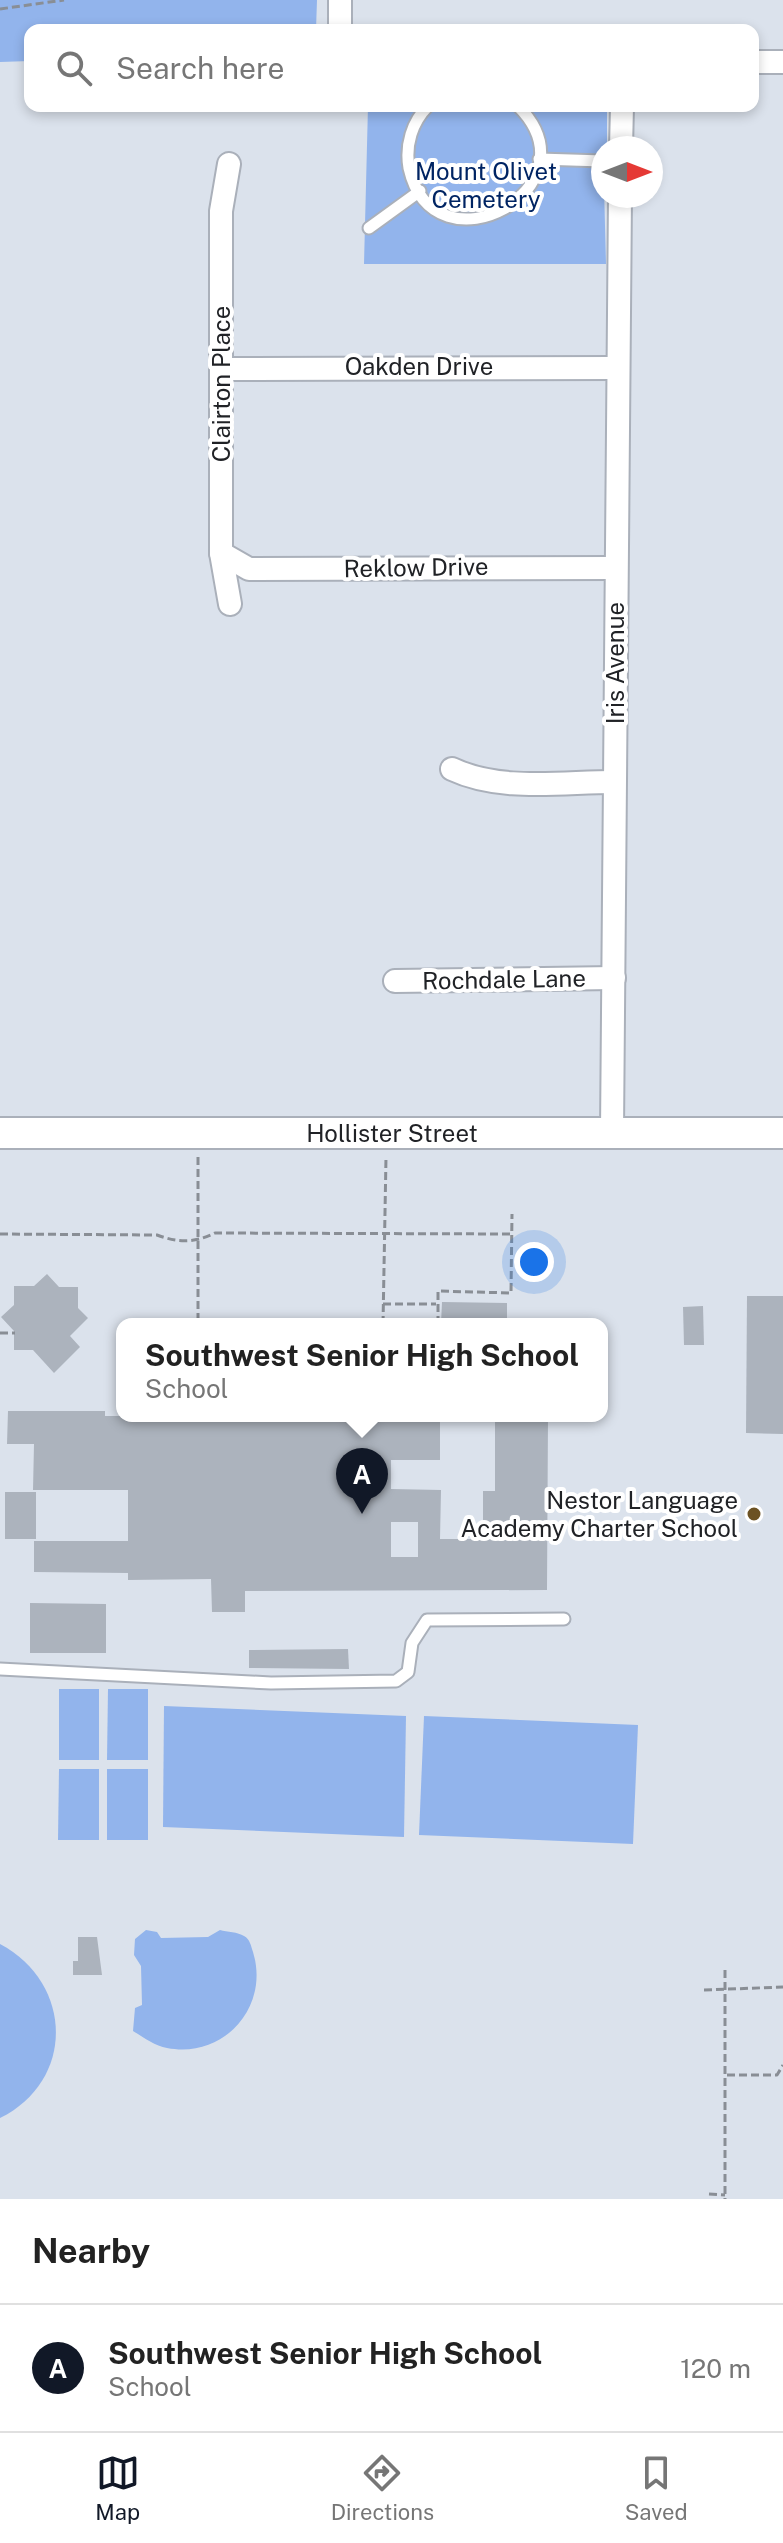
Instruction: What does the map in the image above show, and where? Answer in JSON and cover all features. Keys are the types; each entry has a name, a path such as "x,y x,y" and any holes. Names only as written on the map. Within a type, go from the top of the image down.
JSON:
{"main road":[{"name":"Hollister Street","path":"0,1133 783,1133"}],"street":[{"path":"340,0 340,24"},
{"path":"759,62 783,62"},
{"path":"621,136 622,112"},
{"name":"Clairton Place","path":"229,164 221,211 221,553 230,604"},
{"name":"Iris Avenue","path":"612,1131 620,208"},
{"name":"Oakden Drive","path":"222,369 616,368"},
{"name":"Reklow Drive","path":"221,553 249,569 615,568"},
{"path":"452,769 490,781 516,784 614,782"},
{"name":"Rochdale Lane","path":"395,981 614,978"}],"lane":[{"path":"424,112 416,122 408,148 411,175 420,191 448,214 475,219 501,213 523,197 531,185 539,159 535,132 522,112"},
{"path":"539,159 591,161"},
{"path":"369,228 420,191"},
{"path":"0,1669 271,1683 396,1681 408,1672 412,1643 427,1620 564,1619"}],"path":[{"path":"0,9 64,0"},
{"path":"198,1157 198,1318"},
{"path":"383,1318 386,1157"},
{"path":"438,1318 438,1291 511,1293 512,1214"},
{"path":"0,1234 157,1235 171,1241 198,1241 215,1233 512,1234"},
{"path":"383,1304 437,1304"},
{"path":"0,1333 15,1333"},
{"path":"709,2194 725,2197 725,1970"},
{"path":"704,1990 783,1987"},
{"path":"726,2075 777,2075 783,2065"}],"green space":[{"path":"0,0 317,0 316,24 24,24 24,61 0,62"},
{"name":"Mount Olivet Cemetery","path":"368,112 607,112 607,136 591,136 591,208 605,208 606,264 364,264"},
{"path":"59,1689 99,1689 99,1760 59,1760"},
{"path":"108,1689 148,1689 148,1760 107,1760"},
{"path":"164,1706 406,1716 404,1837 163,1827"},
{"path":"424,1716 638,1725 633,1844 419,1835"},
{"path":"59,1769 99,1769 99,1840 58,1840"},
{"path":"107,1769 148,1769 148,1840 107,1840"},
{"path":"146,1930 157,1932 161,1938 208,1937 220,1930 248,1939 257,1972 255,1992 238,2025 224,2037 188,2049 167,2048 133,2031 135,2008 142,2005 141,1966 134,1955 135,1939"},
{"path":"0,1944 24,1961 41,1982 52,2006 56,2031 53,2057 42,2080 25,2101 0,2118"}],"building":[{"path":"47,1274 59,1287 78,1287 78,1308 88,1318 70,1336 80,1347 54,1373 33,1350 14,1350 14,1331 1,1317 14,1305 14,1286 34,1286"},
{"path":"747,1296 783,1296 783,1434 746,1433"},
{"path":"442,1302 507,1303 507,1318 441,1318"},
{"path":"703,1306 704,1345 684,1345 683,1307"},
{"path":"8,1411 105,1411 105,1416 116,1416 116,1422 440,1422 440,1460 391,1460 391,1489 441,1490 440,1539 483,1539 483,1491 495,1491 495,1422 548,1422 547,1590 245,1591 245,1612 212,1612 211,1579 128,1580 128,1573 34,1572 34,1541 128,1541 128,1490 33,1490 34,1444 7,1444","holes":["391,1522 418,1522 418,1557 391,1557"]},
{"path":"5,1492 36,1492 36,1539 5,1539"},
{"path":"30,1603 106,1604 106,1653 30,1653"},
{"path":"348,1649 349,1669 249,1668 249,1650"},
{"path":"78,1937 97,1937 102,1975 73,1975 73,1961 78,1961"}],"place":[{"name":"Southwest Senior High School","path":"362,1514"},
{"name":"Nestor Language Academy Charter School","path":"754,1514"}]}
